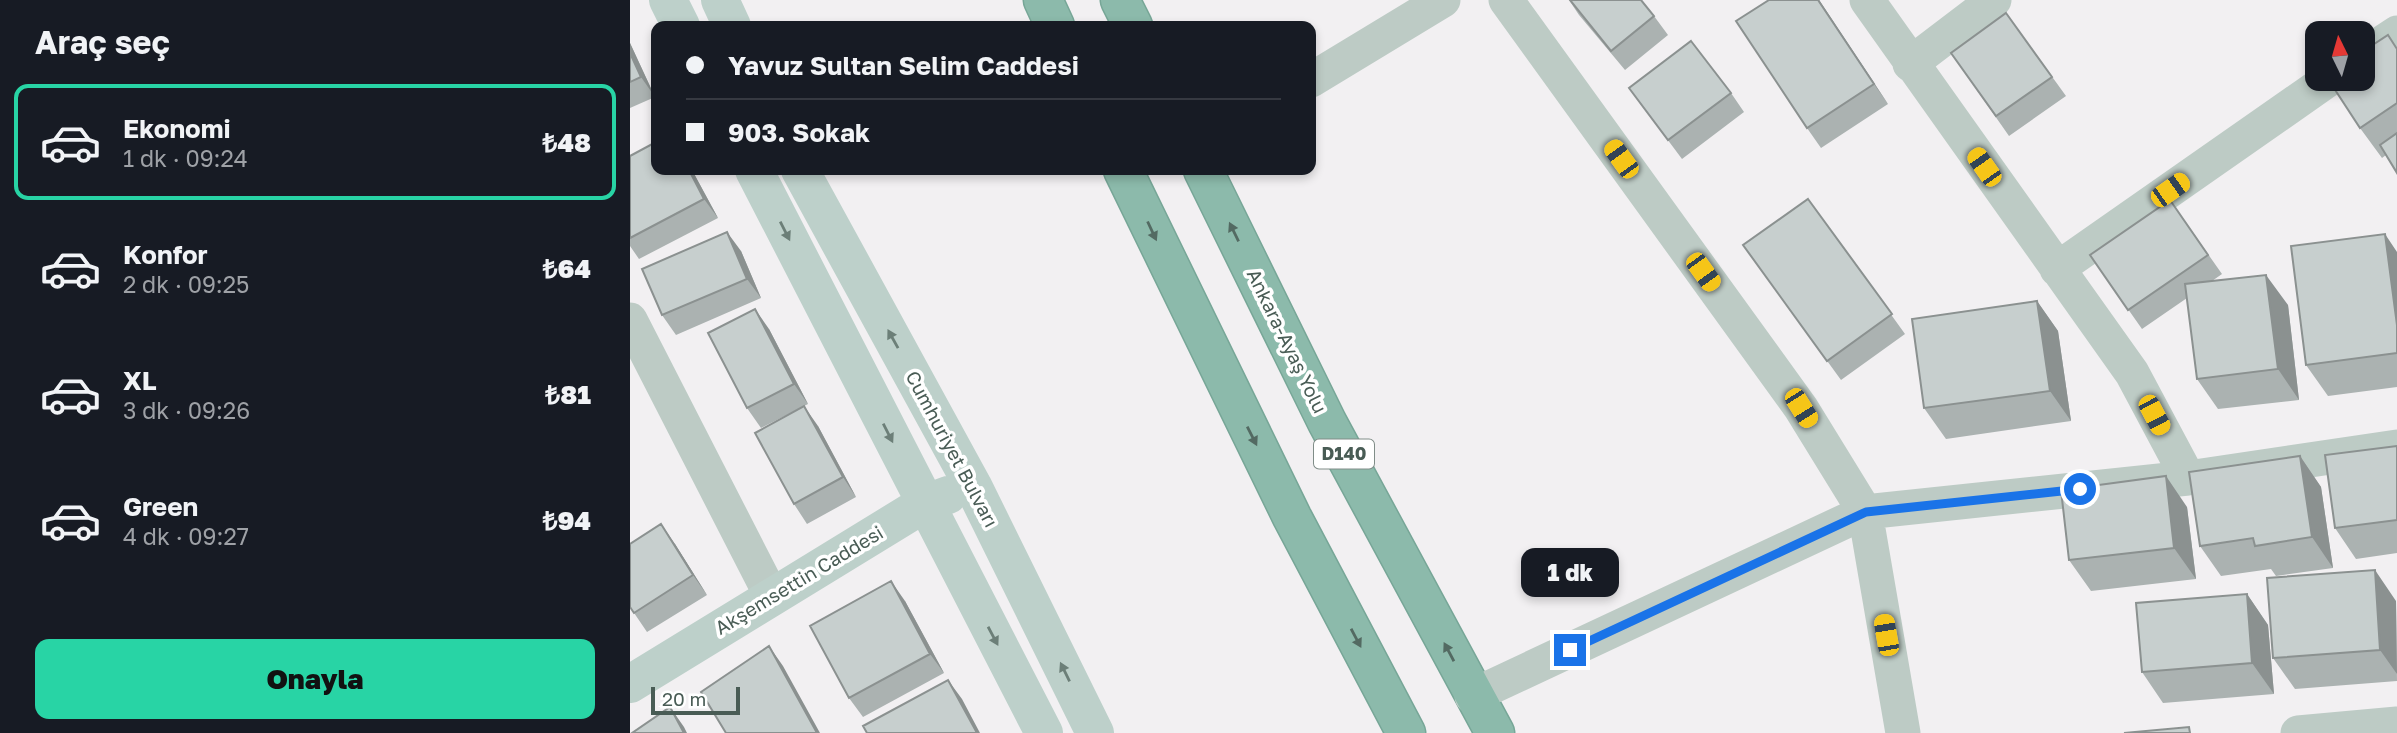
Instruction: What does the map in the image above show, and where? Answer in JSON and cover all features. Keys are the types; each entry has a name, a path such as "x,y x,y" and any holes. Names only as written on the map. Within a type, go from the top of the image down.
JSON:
{"highway":[{"path":"1043,0 1053,21"},
{"path":"1120,0 1130,21"},
{"path":"1125,175 1292,517 1406,733"},
{"name":"Ankara-Ayaş Yolu","path":"1205,175 1327,422 1472,696 1495,733"}],"main road":[{"path":"668,0 678,21"},
{"path":"720,0 730,21"},
{"path":"757,175 1044,733"},
{"name":"Cumhuriyet Bulvarı","path":"803,175 973,486 1095,733"},
{"name":"Akşemsettin Caddesi","path":"630,684 924,504 973,486"}],"street":[{"path":"1316,77 1443,0"},
{"path":"1506,0 1801,408 1866,512 1903,733"},
{"path":"1867,0 2132,373 2188,478"},
{"path":"1910,64 1994,0"},
{"path":"2375,47 2397,33"},
{"path":"2057,269 2312,91"},
{"path":"630,320 639,363 772,597"},
{"path":"1472,696 1866,512 2188,478 2397,447"},
{"path":"2298,733 2397,724"}],"building":[{"path":"1570,0 1641,0 1654,16 1611,51"},
{"path":"1769,0 1818,0 1874,84 1807,128 1736,21"},
{"path":"2006,13 2052,77 1996,116 1951,53"},
{"path":"2388,35 2397,49 2397,103 2360,128 2336,91 2375,91 2375,44"},
{"path":"1691,41 1731,93 1668,140 1629,88"},
{"path":"630,53 641,77 630,82"},
{"path":"2397,133 2397,173 2380,145"},
{"path":"651,145 651,175 692,175 704,199 630,238 630,156"},
{"path":"1808,199 1892,314 1827,361 1743,245"},
{"path":"2170,200 2208,255 2128,310 2090,255"},
{"path":"727,232 747,279 662,315 642,269"},
{"path":"2385,234 2397,325 2397,353 2306,365 2291,246"},
{"path":"2266,275 2278,369 2197,379 2185,284"},
{"path":"2037,301 2050,391 1924,408 1912,319"},
{"path":"755,309 794,384 747,408 708,333"},
{"path":"804,406 843,477 794,504 755,433"},
{"path":"2397,446 2397,520 2335,528 2325,455"},
{"path":"2300,456 2312,537 2255,546 2253,538 2200,546 2189,472"},
{"path":"2166,476 2174,548 2069,560 2061,490"},
{"path":"661,524 693,575 634,613 630,607 630,544"},
{"path":"2375,570 2380,650 2273,658 2267,578"},
{"path":"891,581 930,654 849,698 810,626"},
{"path":"2247,594 2252,663 2142,672 2136,603"},
{"path":"769,646 817,733 726,733 701,692"},
{"path":"948,680 977,733 867,733 863,726"},
{"path":"670,707 684,733 632,733"},
{"path":"2189,727 2190,733 2124,733"}],"route":[{"path":"1570,650 1866,512 2080,489"}]}
